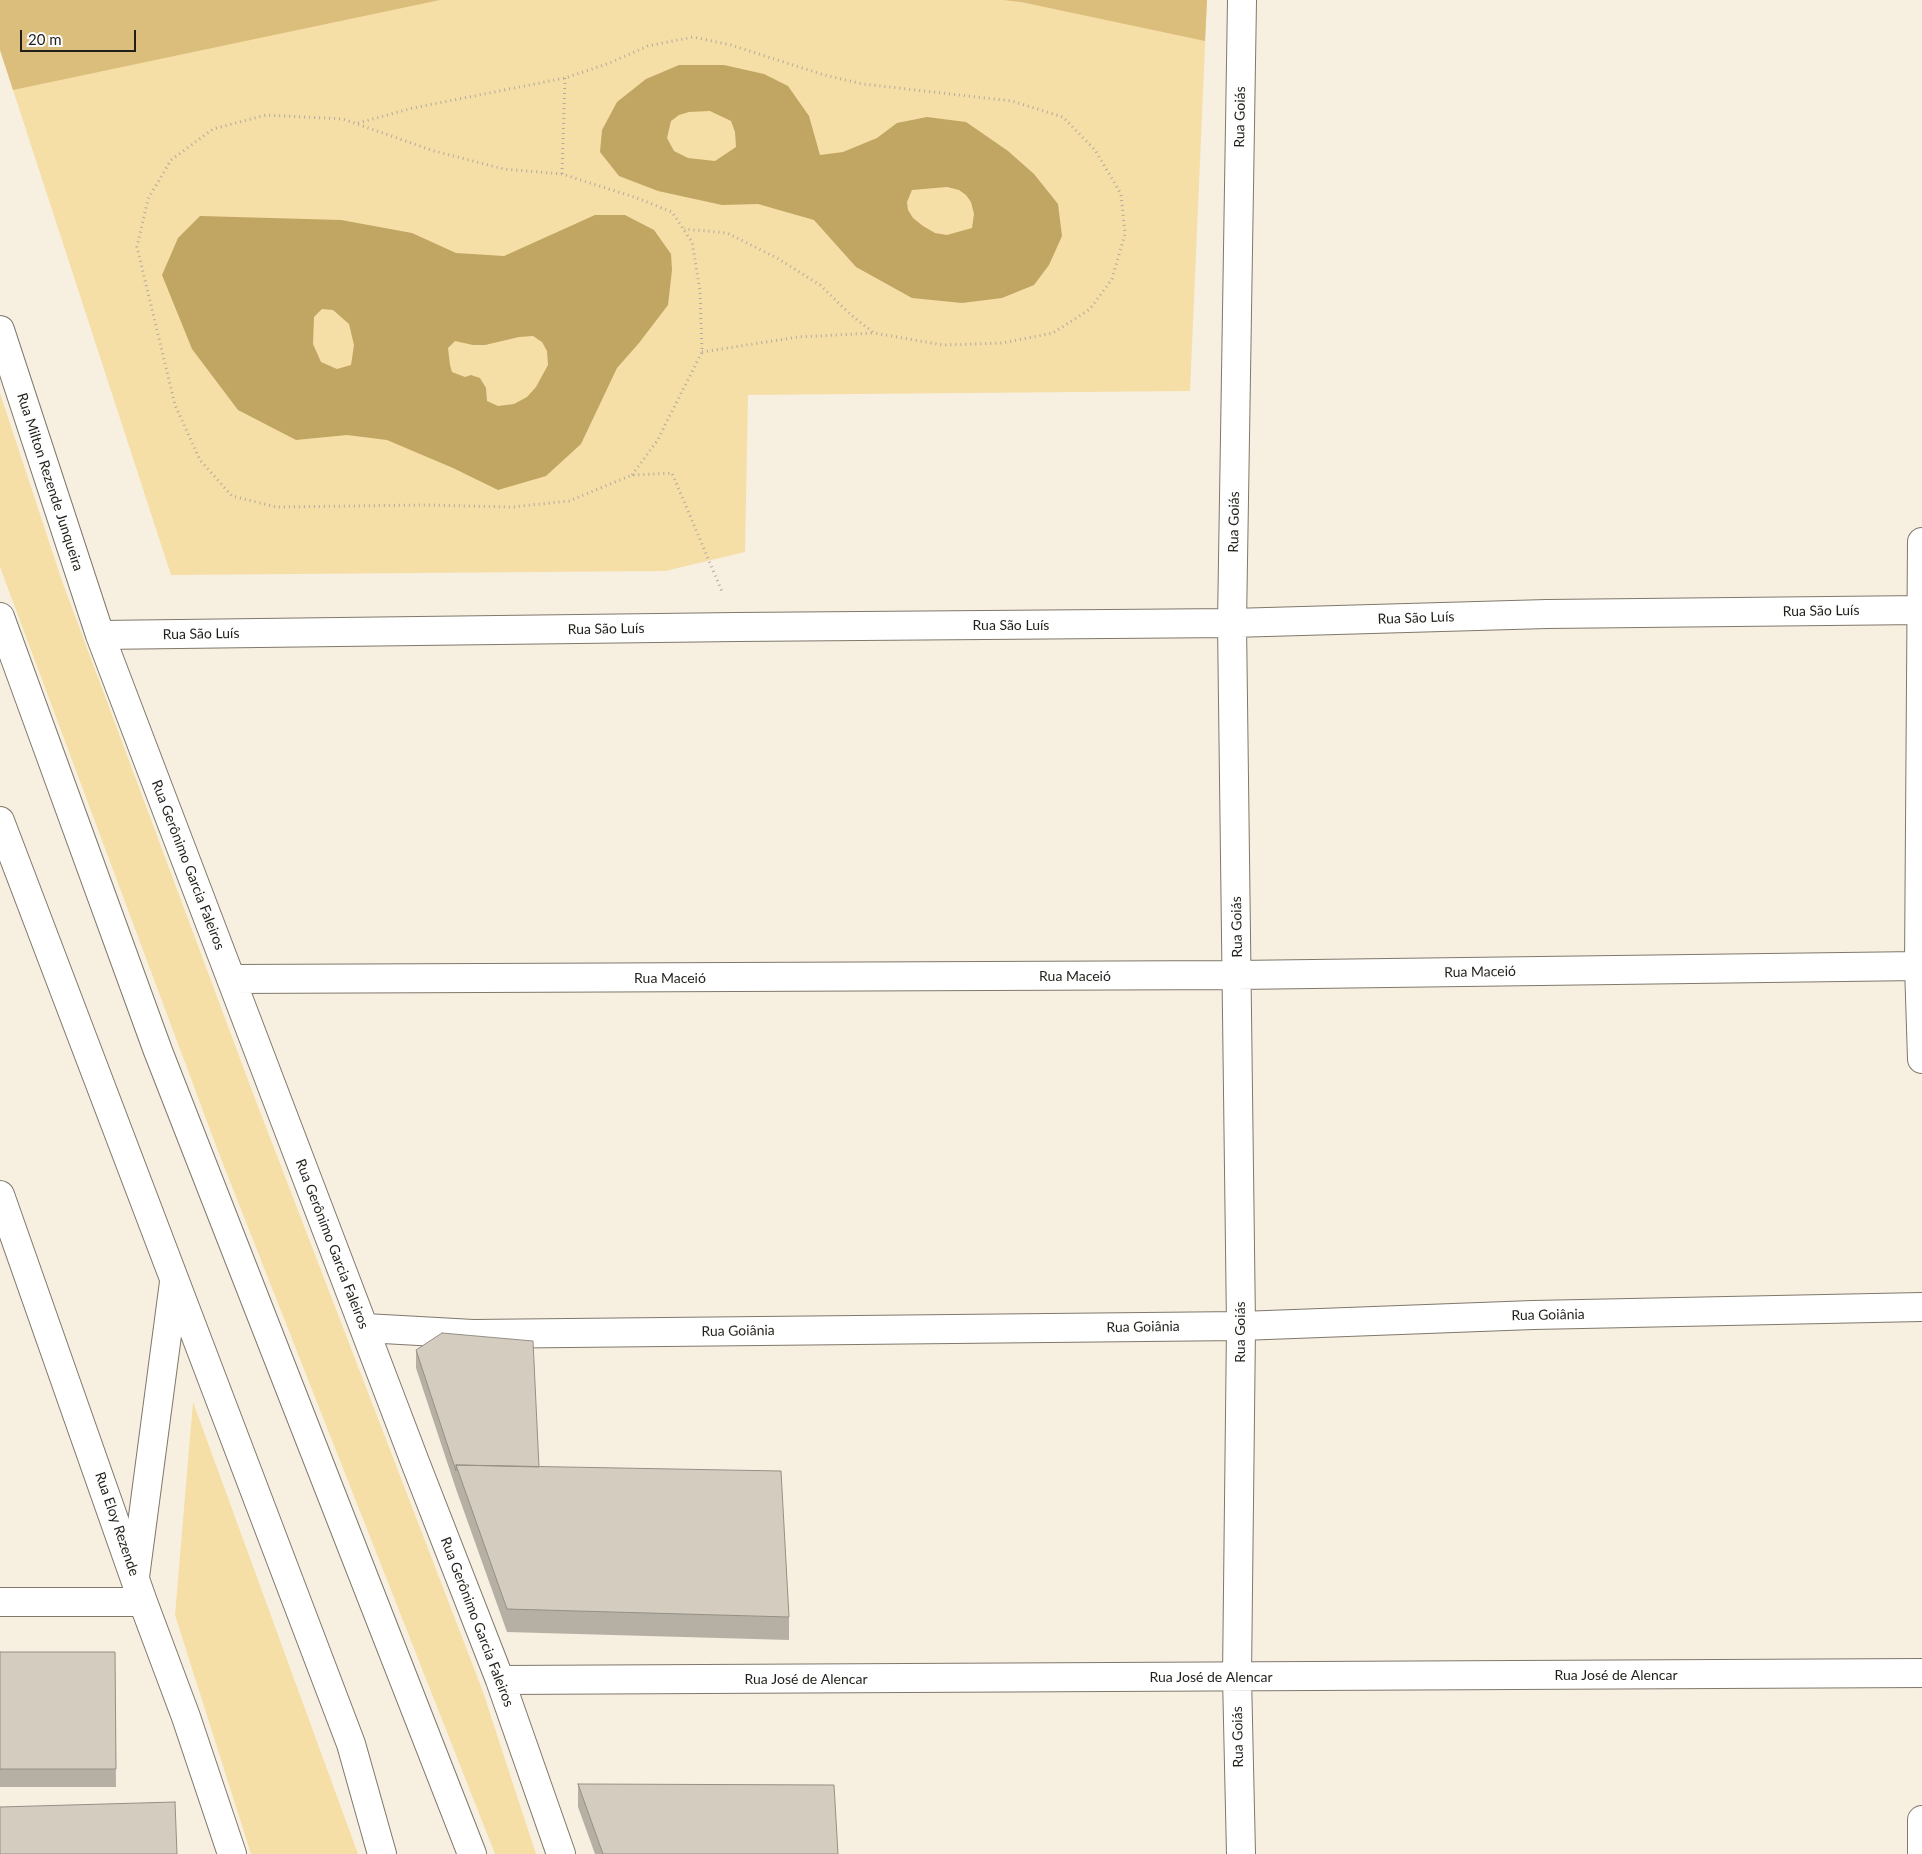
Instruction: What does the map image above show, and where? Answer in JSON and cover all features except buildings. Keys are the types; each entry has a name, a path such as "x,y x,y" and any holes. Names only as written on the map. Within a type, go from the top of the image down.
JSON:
{"street":[{"name":"Rua Goiás","path":"1240,1854 1237,1677 1241,1326 1232,623 1242,0"},
{"name":"Rua Milton Rezende Junqueira","path":"0,330 100,635"},
{"path":"1922,542 1919,966 1922,1059"},
{"name":"Rua São Luís","path":"100,635 1232,623 1547,614 1922,610"},
{"path":"0,617 158,1051 472,1854"},
{"name":"Rua Gerônimo Garcia Faleiros","path":"100,635 500,1680 561,1854"},
{"path":"0,821 351,1744 382,1854"},
{"name":"Rua Maceió","path":"231,979 1238,975 1919,966"},
{"name":"Rua Eloy Rezende","path":"0,1195 139,1590 186,1717 232,1854"},
{"path":"0,1602 139,1590 174,1278"},
{"name":"Rua Goiânia","path":"365,1328 473,1334 1241,1326 1533,1315 1922,1307"},
{"name":"Rua José de Alencar","path":"500,1680 1922,1674"},
{"path":"1922,1820 1922,1854"}],"path":[{"path":"356,124 413,108 565,78 607,64 648,46 693,37 731,45 824,75 864,84 1012,101 1063,117 1095,150 1121,194 1125,234 1112,279 1090,309 1053,334 1002,342 943,345 874,333 798,337 702,352"},
{"path":"562,174 565,78"},
{"path":"632,476 657,441 702,352 700,291 692,242 672,212 638,198 562,174 495,167 434,151 343,119 266,115 213,129 171,160 148,199 137,247 175,405 200,460 232,496 276,507 425,505 512,507 569,501 632,476 672,473 736,627"},
{"path":"683,229 727,233 777,258 820,285 851,315 874,333"}],"shaded area":[{"path":"0,0 1207,0 1190,391 748,395 745,552 665,571 171,575 0,50"},
{"path":"0,0 440,0 13,90 0,50"},
{"path":"1003,0 1207,0 1205,41 1021,2"},
{"path":"679,65 724,65 764,74 788,86 809,116 820,155 843,152 877,138 897,123 927,117 966,122 1008,151 1034,174 1058,204 1062,236 1049,265 1034,285 1002,298 962,303 912,298 856,267 814,220 758,204 722,205 658,191 619,176 600,152 602,130 617,102 646,79","holes":["710,111 731,121 735,132 736,147 715,161 688,158 674,151 667,138 671,121 679,115 689,112","947,187 959,190 971,202 974,214 972,228 947,235 935,233 913,218 908,210 907,202 912,190"]},
{"path":"595,215 625,215 654,230 671,254 672,270 668,305 617,368 581,444 546,476 498,490 453,468 387,440 347,435 296,440 238,410 192,349 162,275 178,238 200,216 341,220 412,233 456,253 504,256","holes":["322,309 333,310 349,324 354,345 351,365 337,369 321,362 313,344 314,317","533,336 542,342 547,351 548,365 536,387 527,397 514,404 498,406 487,401 486,388 480,378 471,375 465,377 452,372 448,348 455,341 473,345 485,345 519,337"]},
{"path":"0,393 62,581 254,1096 482,1689 536,1854 495,1854 218,1151 0,567"},
{"path":"193,1402 358,1854 251,1854 175,1615"}]}
